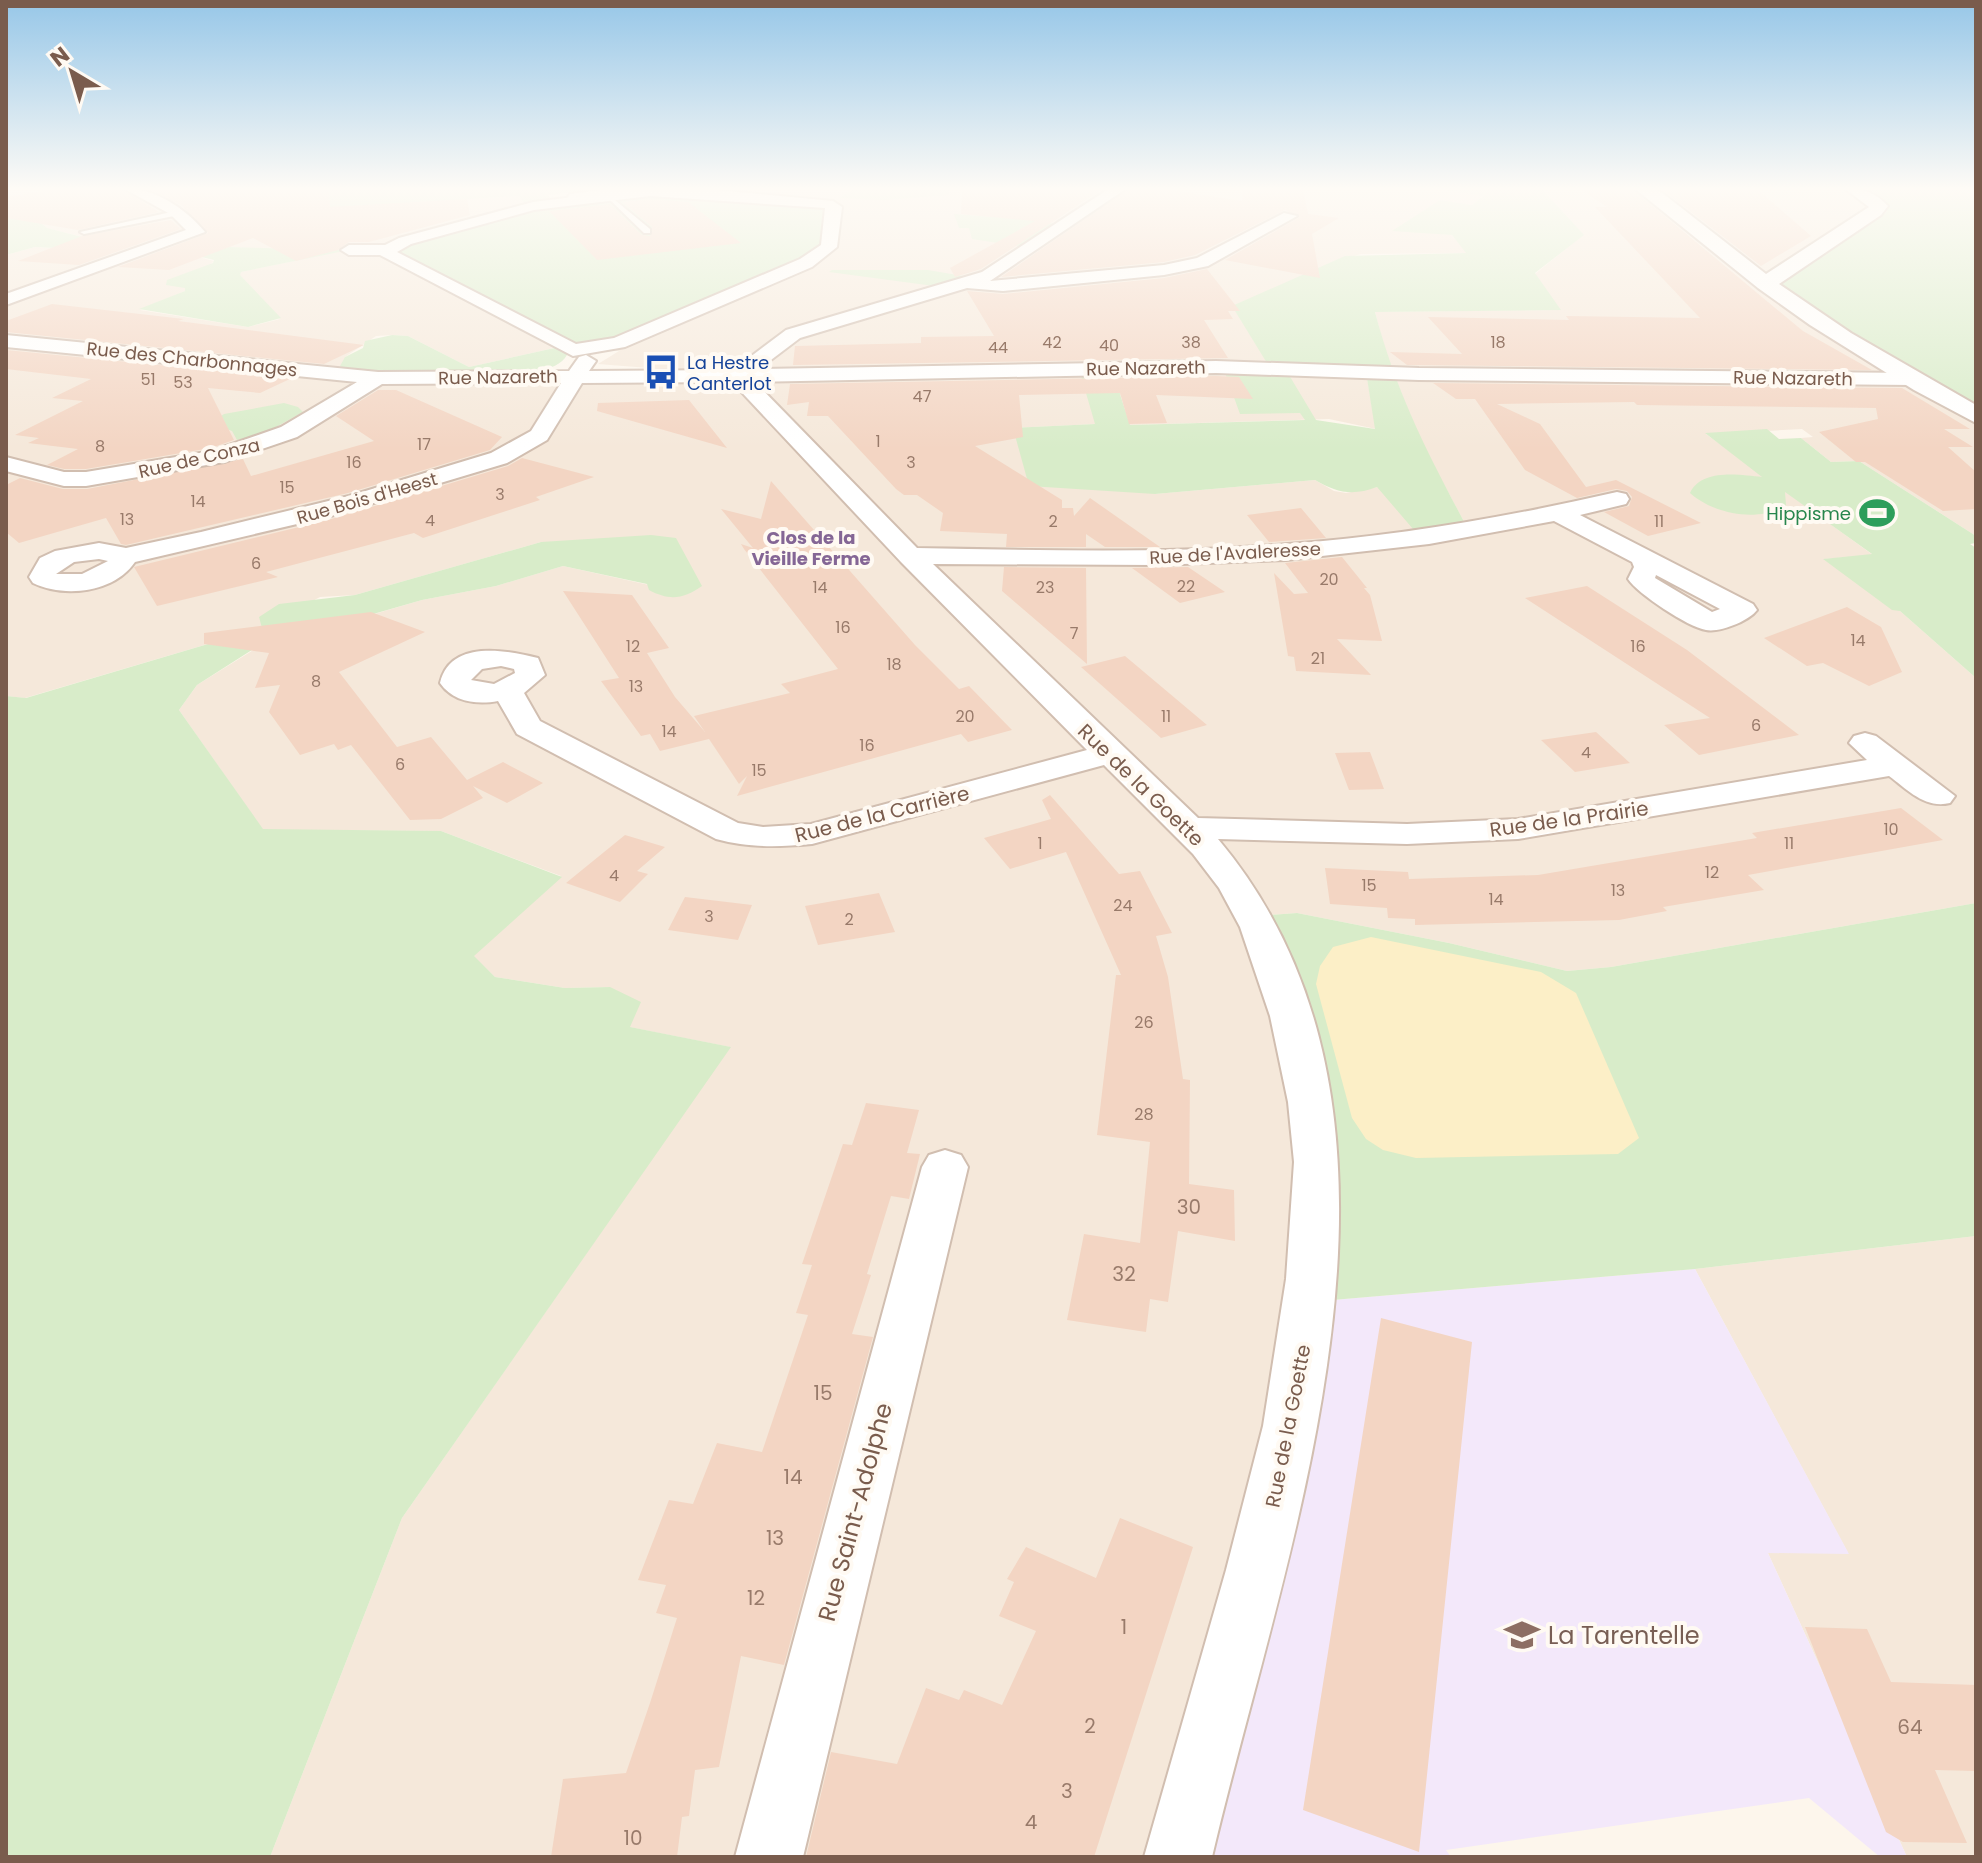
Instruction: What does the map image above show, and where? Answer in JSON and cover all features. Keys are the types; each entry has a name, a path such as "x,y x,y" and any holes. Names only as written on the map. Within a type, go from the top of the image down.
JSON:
{"street":[{"path":"6,300 77,275"},
{"path":"430,275 583,350 618,343 778,275"},
{"path":"738,376 793,334 990,275"},
{"path":"959,285 1003,286 1114,275"},
{"path":"1757,276 1820,322 1976,415"},
{"name":"Rue des Charbonnages","path":"6,341 378,378"},
{"name":"Rue Bois d'Heest","path":"122,557 338,509 458,472 529,444 541,433 561,376 583,350"},
{"name":"Rue Nazareth","path":"378,378 738,376 1216,367 1419,374 1913,379"},
{"name":"Rue de la Goette","path":"738,376 910,556 1109,754 1190,828 1224,869 1255,916 1283,982 1313,1124 1317,1193 1303,1360 1292,1428 1264,1542 1178,1857"},
{"name":"Rue de Conza","path":"6,464 64,479 86,479 216,457 289,432 378,378"},
{"name":"Rue de l'Avaleresse","path":"910,556 1240,555 1383,541 1558,513 1617,499"},
{"path":"1558,513 1644,560"},
{"name":"Rue de la Carrière","path":"507,690 528,727 728,832 763,838 812,834 1109,754"},
{"path":"1865,743 1938,796"},
{"name":"Rue de la Prairie","path":"1190,828 1407,834 1518,829 1896,765"},
{"name":"Rue Saint-Adolphe","path":"769,1857 945,1167"}],"shaded area":[{"path":"6,275 201,275 185,291 140,310 248,327 280,319 239,275 1341,275 1366,372 1376,429 1329,419 1129,425 1121,395 1095,424 1013,428 1155,494 1315,480 1334,491 1346,493 1377,487 1468,529 1415,431 1391,373 1375,312 1560,310 1536,275 1793,275 1778,285 1976,415 1976,536 1859,461 1831,462 1801,438 1813,437 1802,429 1706,434 1873,555 1824,559 1900,611 1976,678 1976,903 1611,967 1567,971 1449,943 1297,913 1255,916 1317,1193 1178,1857 270,1857 402,1518 730,1047 629,1027 610,987 565,988 495,977 473,956 561,876 441,831 263,830 179,710 197,685 255,649 422,600 496,586 563,566 690,594 541,542 355,595 320,597 262,628 25,698 6,696","holes":["376,336 408,336 469,367 568,345 619,351 598,364 700,372 394,374 345,357"]},
{"path":"1976,1236 1976,1857 1907,1857 1768,1553 1848,1553 1695,1269"},
{"name":"La Tarentelle","path":"1695,1269 1849,1554 1768,1553 1907,1857 1880,1857 1809,1798 1446,1850 1451,1857 1178,1857 1309,1302"}],"green space":[{"path":"181,275 240,275 281,318 248,327 139,309 185,291 185,288 166,285 167,280"},
{"path":"440,275 773,275 591,353"},
{"path":"851,275 963,276 934,286"},
{"path":"1302,275 1536,275 1561,310 1375,312 1393,370 1415,424 1468,529 1419,536 1377,487 1345,492 1315,480 1155,494 1029,486 1013,428 1095,424 1079,369 1112,369 1130,425 1305,420 1300,413 1240,414 1223,367 1270,368 1232,306","holes":["1286,370 1366,372 1375,429 1316,420"]},
{"path":"1793,275 1976,275 1976,407 1839,327 1778,285"},
{"path":"392,335 408,336 469,367 559,347 567,355 559,364 548,368 501,374 376,373 340,366 345,357 363,348 365,341"},
{"path":"284,403 303,412 267,432 237,440 232,431 211,423 224,414"},
{"path":"1767,429 1779,439 1801,438 1831,462 1859,461 1976,536 1976,543 1970,544 1976,548 1976,678 1900,611 1892,610 1823,559 1872,554 1785,492 1786,505 1775,511 1750,515 1723,511 1690,493 1696,485 1712,476 1762,477 1705,433"},
{"path":"651,535 676,538 702,586 683,596 663,596 649,590 647,584 563,566 496,586 422,600 255,648 197,685 179,710 263,829 441,831 562,877 474,956 495,977 565,988 610,987 641,1002 630,1027 731,1047 402,1518 270,1857 6,1857 6,696 26,698 262,628 259,617 279,604 355,595 541,542"},
{"path":"1976,903 1976,1236 1695,1269 1309,1302 1317,1193 1255,916 1297,913 1449,943 1567,971 1611,967"}],"sand":[{"path":"1371,937 1541,972 1576,993 1639,1138 1618,1154 1416,1158 1383,1150 1366,1139 1352,1118 1316,984 1320,966 1333,947"}],"building":[{"path":"1212,275 1240,311 1228,311 1233,319 1204,320 1228,358 793,365 795,346 921,343 921,337 994,336 967,291 1003,294"},
{"path":"1659,275 1736,275 1803,331 1872,370 1407,365 1390,352 1462,354 1428,317 1569,320 1566,316 1700,318"},
{"path":"52,304 364,345 324,364 6,332 6,321"},
{"path":"6,350 292,378 260,393 208,388 234,440 211,448 86,469 64,469 47,465 78,449 28,443 39,438 15,435 83,401 52,398 91,379 6,369"},
{"path":"1239,377 1253,399 1156,395 1167,423 1129,424 1120,393 1019,395 1023,437 975,446 1062,500 1062,508 1073,508 1074,516 1090,498 1160,547 1105,547 1086,534 1086,547 1006,547 1007,534 940,531 943,513 917,495 904,495 896,489 828,416 807,416 809,402 787,405 790,384"},
{"path":"1433,383 1902,388 1970,429 1944,429 1973,447 1948,447 1976,472 1976,509 1943,511 1865,462 1856,462 1819,432 1878,419 1876,408 1637,405 1634,402 1497,404 1540,424 1586,487 1616,480 1701,523 1648,536 1604,512 1629,506 1632,497 1627,491 1616,489 1577,498 1525,470 1475,399 1456,399"},
{"path":"378,390 396,390 502,437 490,450 348,493 126,545 121,544 106,518 19,543 6,532 6,485 20,478 63,489 87,489 243,459 251,476 374,441 336,416"},
{"path":"689,400 727,448 597,411 598,403"},
{"path":"522,458 594,477 536,497 540,500 423,538 414,533 266,572 278,577 157,606 134,567 328,520 508,466"},
{"path":"771,481 915,645 959,689 969,686 1012,730 968,742 961,734 737,796 747,776 739,784 709,739 660,751 650,734 641,736 601,681 619,678 563,591 632,595 669,648 647,653 675,697 705,732 694,716 790,693 781,684 838,669 744,549 741,544 753,548 721,509 761,519"},
{"path":"1301,508 1326,538 1269,542 1247,515"},
{"path":"1342,557 1367,588 1364,588 1370,595 1382,641 1337,639 1371,675 1296,671 1294,657 1288,656 1274,573 1294,594 1308,593 1285,563"},
{"path":"1004,567 1086,568 1087,664 1002,591"},
{"path":"1188,567 1225,592 1180,603 1132,568"},
{"path":"1587,586 1687,650 1799,735 1699,755 1664,725 1710,718 1525,598"},
{"path":"1847,607 1881,627 1902,672 1869,686 1823,663 1807,666 1764,638"},
{"path":"371,612 425,632 339,672 397,747 431,737 467,780 503,762 543,783 507,803 473,786 483,798 441,819 410,820 351,745 338,750 334,744 300,755 269,712 280,685 255,688 269,653 204,644 204,633"},
{"path":"1125,656 1207,725 1161,738 1081,667"},
{"path":"1596,732 1630,763 1575,772 1541,740"},
{"path":"1370,752 1384,789 1349,790 1335,753"},
{"path":"1050,795 1119,874 1140,871 1172,933 1156,936 1168,977 1183,1079 1190,1080 1189,1184 1234,1190 1235,1241 1178,1231 1168,1302 1150,1299 1146,1332 1067,1320 1084,1234 1140,1243 1150,1142 1097,1135 1116,975 1121,975 1066,852 1010,869 984,838 1051,819 1042,800"},
{"path":"1901,808 1943,840 1748,875 1764,890 1663,907 1667,911 1619,920 1415,925 1415,919 1388,918 1387,908 1330,904 1325,868 1408,872 1409,879 1538,875 1757,838 1752,833"},
{"path":"625,835 665,847 637,871 648,874 620,902 566,883"},
{"path":"879,893 895,932 818,945 805,906"},
{"path":"685,897 752,905 738,940 668,930"},
{"path":"866,1103 919,1110 907,1153 920,1154 909,1199 891,1196 867,1274 871,1275 852,1334 873,1337 784,1665 741,1656 719,1767 695,1770 689,1816 682,1817 677,1857 551,1857 563,1779 626,1773 650,1703 677,1618 656,1613 666,1585 638,1580 669,1500 693,1504 717,1443 762,1452 808,1315 796,1313 812,1265 802,1264 843,1144 852,1145"},
{"path":"1381,1318 1472,1342 1419,1852 1303,1810"},
{"path":"1120,1518 1193,1547 1094,1857 806,1857 831,1752 897,1764 926,1688 959,1700 964,1690 1002,1705 1036,1631 999,1616 1014,1582 1007,1579 1026,1547 1096,1578"},
{"path":"1805,1627 1867,1629 1891,1682 1976,1685 1976,1771 1935,1770 1967,1843 1903,1842 1886,1832"}],"place":[{"name":"La Hestre Canterlot","path":"661,372"},
{"name":"Hippisme","path":"1877,513"},
{"name":"La Tarentelle","path":"1522,1635"}],"district":[{"name":"Clos de la Vieille Ferme","path":"811,547"}]}
